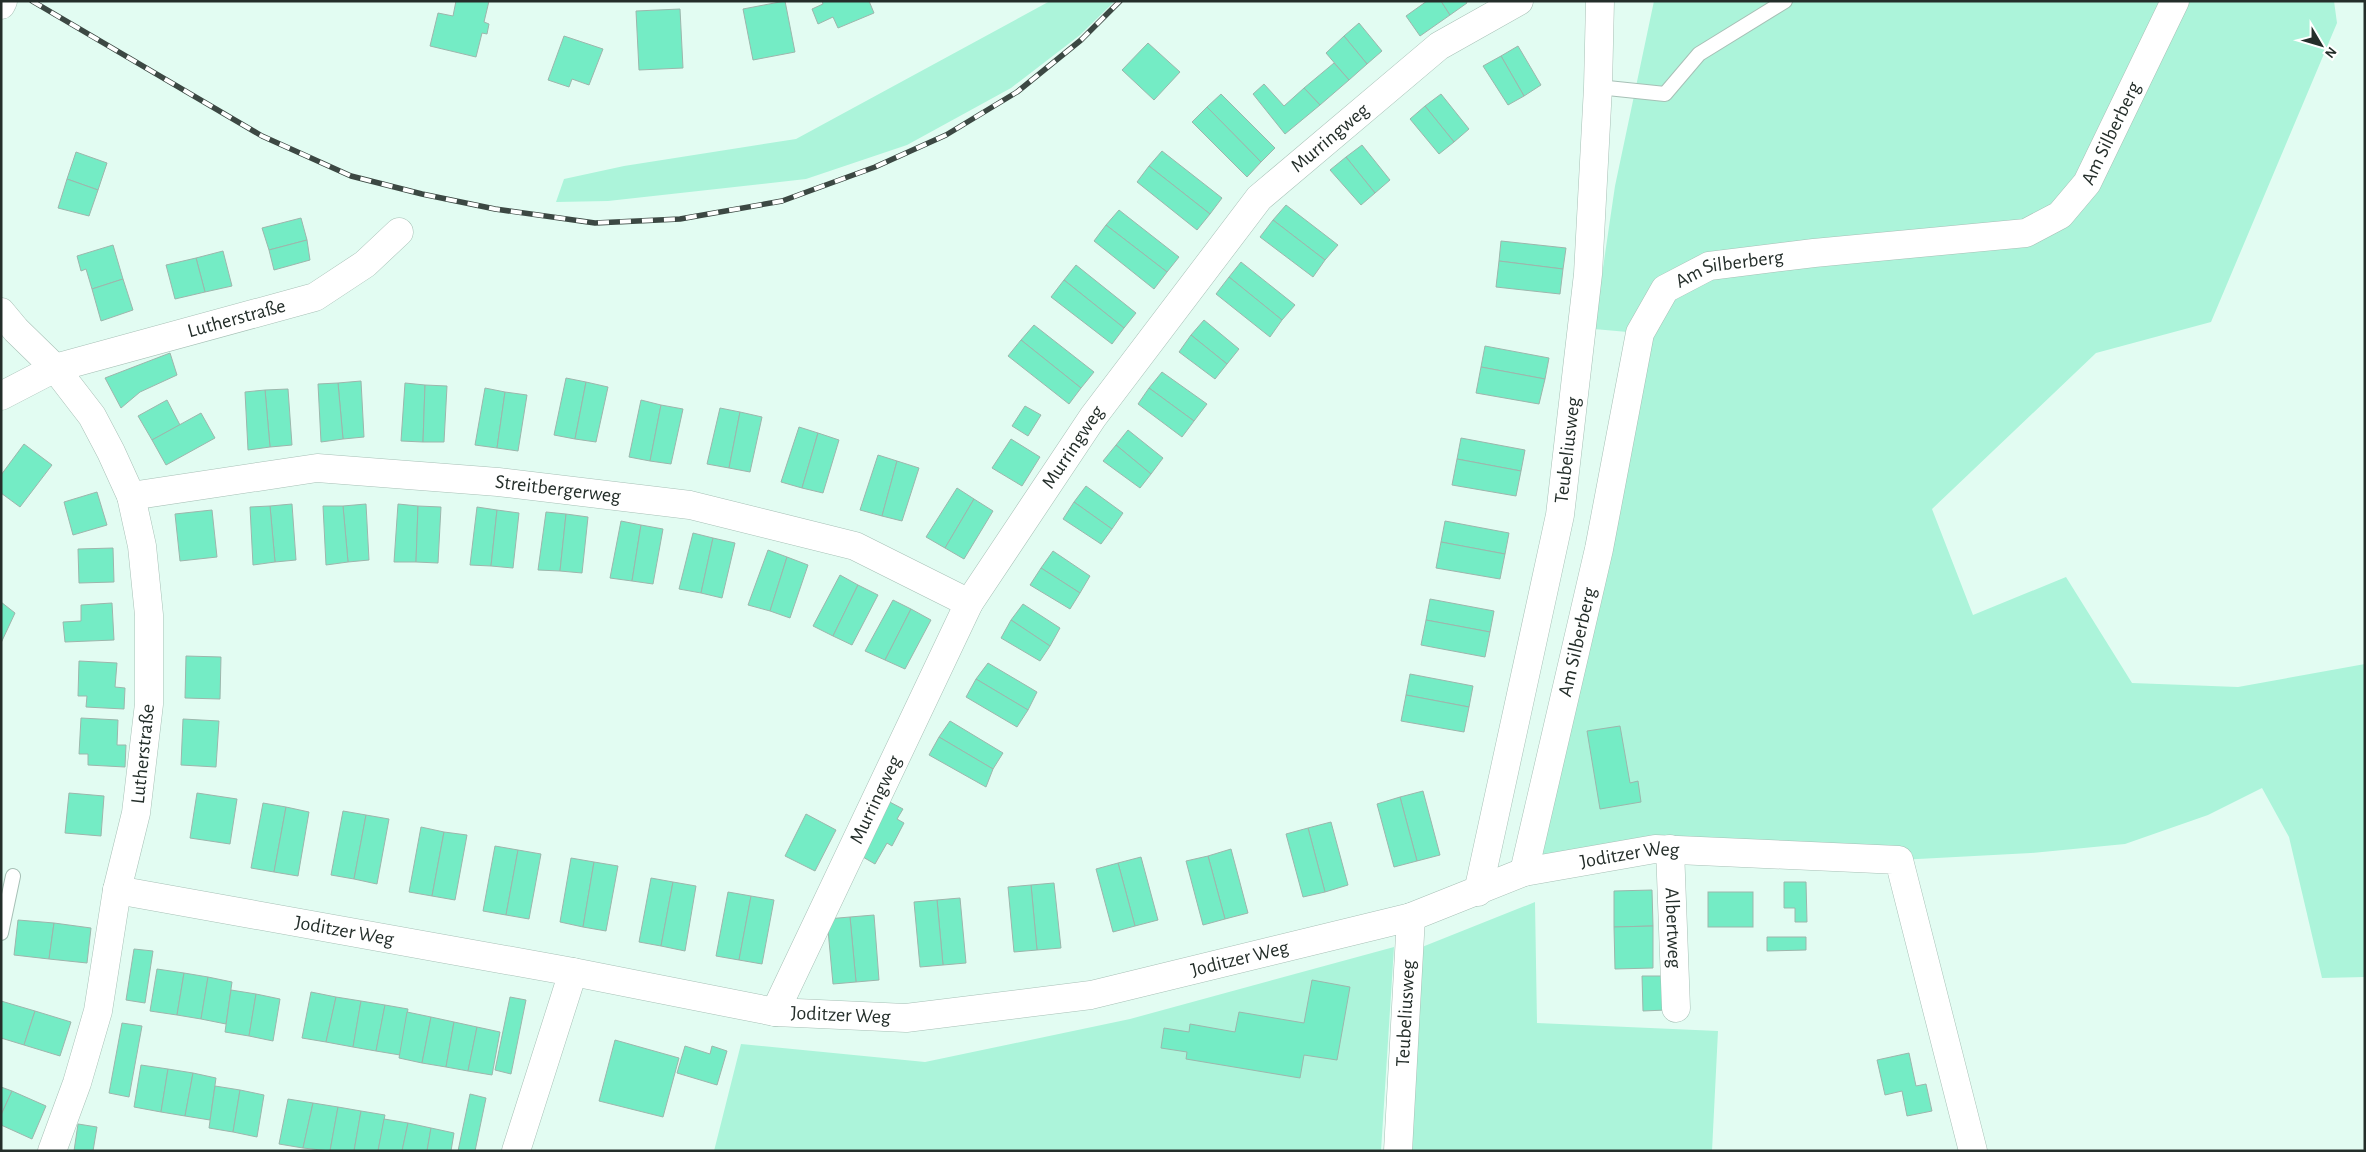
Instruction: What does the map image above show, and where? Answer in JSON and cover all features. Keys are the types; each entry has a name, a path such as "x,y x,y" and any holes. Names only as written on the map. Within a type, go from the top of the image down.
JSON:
{"street":[{"path":"1,5 3,1"},
{"name":"Murringweg","path":"775,1012 969,603 1093,417 1259,198 1439,46 1519,1"},
{"name":"Teubeliusweg","path":"1478,892 1560,515 1588,274 1598,87 1600,1"},
{"name":"Am Silberberg","path":"1524,872 1599,549 1640,333 1665,290 1709,266 1814,253 2026,233 2060,215 2087,183 2175,1"},
{"name":"Lutherstraße","path":"1,396 55,368 315,298 365,264 399,232"},
{"name":"Lutherstraße","path":"1,312 16,330 55,368 92,416 131,496 142,546 149,615 149,704 136,812 117,890 98,1011 77,1083 52,1151"},
{"name":"Streitbergerweg","path":"131,496 316,468 498,482 690,505 855,546 969,603"},
{"name":"Joditzer Weg","path":"117,890 573,972 775,1012 906,1018 1090,995 1411,917 1478,892 1524,872 1655,849 1899,860 1973,1151"},
{"name":"Albertweg","path":"1670,849 1676,1008"},
{"name":"Teubeliusweg","path":"1398,1151 1411,917"},
{"path":"516,1151 573,972"}],"lane":[{"path":"1598,87 1665,94 1699,54 1784,1"},
{"path":"1,933 13,876"}],"green space":[{"path":"1050,1 1115,1 1080,35 1011,88 907,145 806,179 608,201 556,202 564,179 624,166 796,139"},
{"path":"1654,1 2334,1 2337,23 2211,322 2096,353 1932,509 1973,615 2066,577 2132,683 2238,687 2365,664 2365,977 2322,978 2289,837 2262,788 2208,815 2125,844 2031,853 1899,860 1670,849 1524,872 1639,333 1594,329 1615,186"},
{"path":"1535,902 1537,1023 1718,1031 1712,1151 1412,1151 1417,949"},
{"path":"1394,947 1381,1151 714,1151 741,1044 925,1062 1130,1019"}],"building":[{"path":"456,1 489,1 484,22 489,24 487,34 482,33 476,57 430,46 438,13 453,16"},
{"path":"785,1 795,52 753,60 743,9"},
{"path":"822,1 869,1 874,13 838,28 833,17 818,24 812,9 823,4"},
{"path":"1427,1 1441,1 1450,15 1420,36 1406,16"},
{"path":"1441,1 1466,1 1467,3 1450,15"},
{"path":"680,9 683,68 639,70 636,11"},
{"path":"1359,23 1382,51 1367,64 1344,36"},
{"path":"564,36 603,49 589,85 572,79 569,87 548,80"},
{"path":"1344,36 1367,64 1349,80 1326,53"},
{"path":"1148,43 1180,72 1154,100 1122,70"},
{"path":"1518,46 1541,85 1524,96 1501,56"},
{"path":"1501,56 1524,96 1508,105 1483,66"},
{"path":"1334,63 1349,80 1320,105 1304,88"},
{"path":"1264,84 1284,106 1304,88 1320,105 1285,134 1253,94"},
{"path":"1221,94 1275,148 1261,162 1207,107"},
{"path":"1441,94 1469,129 1454,142 1425,106"},
{"path":"1425,106 1454,142 1439,154 1410,119"},
{"path":"1207,107 1261,162 1247,177 1192,122"},
{"path":"1362,145 1390,180 1375,193 1346,157"},
{"path":"1162,151 1222,198 1210,214 1149,166"},
{"path":"76,152 107,163 98,190 67,179"},
{"path":"1346,157 1375,193 1361,205 1330,170"},
{"path":"1149,166 1210,214 1197,230 1137,182"},
{"path":"67,179 98,190 89,216 58,208"},
{"path":"1286,205 1338,245 1325,260 1273,220"},
{"path":"1119,210 1179,257 1167,272 1106,225"},
{"path":"301,218 307,240 269,250 262,228"},
{"path":"1273,220 1325,260 1313,277 1260,237"},
{"path":"1106,225 1167,272 1154,289 1094,241"},
{"path":"307,240 310,260 274,270 269,250"},
{"path":"1501,241 1566,248 1563,269 1499,261"},
{"path":"113,245 123,279 92,289 86,269 81,271 77,256"},
{"path":"223,251 232,286 205,292 196,258"},
{"path":"196,258 205,292 175,299 166,265"},
{"path":"1499,261 1563,269 1560,294 1496,287"},
{"path":"1241,262 1295,305 1282,320 1229,277"},
{"path":"1076,265 1136,313 1124,328 1064,280"},
{"path":"1229,277 1282,320 1270,337 1216,294"},
{"path":"123,279 133,310 101,321 92,289"},
{"path":"1064,280 1124,328 1112,344 1051,297"},
{"path":"1204,320 1239,349 1227,364 1191,335"},
{"path":"1034,325 1094,372 1081,388 1021,340"},
{"path":"1191,335 1227,364 1215,379 1179,352"},
{"path":"1021,340 1081,388 1069,404 1008,356"},
{"path":"1485,346 1549,358 1545,379 1481,367"},
{"path":"170,353 177,375 140,392 121,408 105,378"},
{"path":"1481,367 1545,379 1539,404 1476,393"},
{"path":"1162,372 1207,404 1194,421 1149,388"},
{"path":"566,378 586,382 575,439 554,435"},
{"path":"361,381 364,437 343,439 338,383"},
{"path":"586,382 608,387 596,442 575,439"},
{"path":"338,383 343,439 321,442 318,384"},
{"path":"405,383 425,385 423,442 401,441"},
{"path":"425,385 447,386 444,442 423,442"},
{"path":"485,388 505,392 497,448 475,445"},
{"path":"1149,388 1194,421 1182,437 1138,404"},
{"path":"288,389 292,445 270,447 265,390"},
{"path":"265,390 270,447 248,450 245,392"},
{"path":"505,392 527,395 518,451 497,448"},
{"path":"167,400 180,425 152,440 138,416"},
{"path":"641,400 661,405 650,461 629,457"},
{"path":"661,405 683,409 671,464 650,461"},
{"path":"1025,406 1041,415 1028,436 1012,426"},
{"path":"720,408 740,412 729,468 707,464"},
{"path":"740,412 762,417 750,472 729,468"},
{"path":"201,413 215,438 166,465 152,440"},
{"path":"799,427 818,433 802,488 781,482"},
{"path":"1128,430 1163,458 1151,474 1116,445"},
{"path":"818,433 839,440 823,493 802,488"},
{"path":"1461,438 1525,450 1521,471 1457,459"},
{"path":"1011,439 1040,457 1022,486 992,468"},
{"path":"24,444 52,465 20,507 1,493 1,475"},
{"path":"1116,445 1151,474 1140,488 1103,461"},
{"path":"878,455 897,461 882,516 860,510"},
{"path":"1457,459 1521,471 1516,496 1452,485"},
{"path":"897,461 919,468 902,521 882,516"},
{"path":"1086,486 1123,513 1112,529 1074,502"},
{"path":"957,488 974,499 945,548 926,537"},
{"path":"97,492 107,525 73,535 64,502"},
{"path":"974,499 993,511 964,559 945,548"},
{"path":"1074,502 1112,529 1101,544 1063,519"},
{"path":"292,504 296,560 275,562 270,506"},
{"path":"366,504 369,560 348,562 343,506"},
{"path":"398,504 418,506 416,562 394,562"},
{"path":"270,506 275,562 253,565 250,507"},
{"path":"323,506 343,506 348,562 326,565"},
{"path":"418,506 441,507 438,563 416,562"},
{"path":"477,507 497,510 491,566 470,565"},
{"path":"212,510 217,557 180,561 175,514"},
{"path":"497,510 519,513 513,568 491,566"},
{"path":"546,512 566,514 560,571 538,570"},
{"path":"566,514 588,517 582,573 560,571"},
{"path":"621,521 641,525 632,581 610,578"},
{"path":"1445,521 1509,533 1505,554 1441,542"},
{"path":"641,525 663,529 653,584 632,581"},
{"path":"693,533 713,538 701,593 679,589"},
{"path":"713,538 735,543 722,598 701,593"},
{"path":"1441,542 1505,554 1500,579 1436,568"},
{"path":"113,548 114,582 79,583 78,549"},
{"path":"768,550 787,557 770,611 748,605"},
{"path":"1053,551 1090,576 1080,593 1041,568"},
{"path":"787,557 808,565 790,618 770,611"},
{"path":"1041,568 1080,593 1070,609 1030,585"},
{"path":"840,575 858,585 833,636 813,626"},
{"path":"858,585 878,595 852,645 833,636"},
{"path":"1430,599 1494,611 1490,632 1426,620"},
{"path":"893,600 911,609 885,660 865,651"},
{"path":"1,602 15,613 1,643"},
{"path":"112,603 114,640 65,642 63,622 81,621 81,605"},
{"path":"1023,604 1060,628 1050,646 1011,620"},
{"path":"911,609 931,620 905,669 885,660"},
{"path":"1011,620 1050,646 1040,661 1001,638"},
{"path":"1426,620 1490,632 1485,657 1421,645"},
{"path":"186,656 221,657 220,699 185,698"},
{"path":"79,661 117,663 115,687 125,688 124,709 86,707 87,696 78,696"},
{"path":"988,663 1037,692 1028,710 976,679"},
{"path":"1410,674 1473,686 1469,707 1406,695"},
{"path":"976,679 1028,710 1017,727 966,697"},
{"path":"1406,695 1469,707 1464,732 1401,721"},
{"path":"81,718 118,720 117,745 126,745 125,767 88,765 88,754 79,754"},
{"path":"183,719 219,721 216,767 181,765"},
{"path":"950,721 1003,753 993,769 939,737"},
{"path":"1620,726 1630,783 1638,781 1641,802 1600,809 1587,731"},
{"path":"939,737 993,769 986,787 929,755"},
{"path":"1423,791 1440,855 1417,861 1400,797"},
{"path":"69,793 104,796 101,836 65,833"},
{"path":"197,793 237,799 230,844 190,838"},
{"path":"1400,797 1417,861 1394,867 1377,804"},
{"path":"884,799 903,809 897,819 904,823 892,846 887,843 875,864 856,853"},
{"path":"263,803 286,807 274,872 251,868"},
{"path":"286,807 309,812 298,876 274,872"},
{"path":"343,811 366,815 354,879 331,875"},
{"path":"806,814 836,830 815,871 785,856"},
{"path":"366,815 389,819 377,884 354,879"},
{"path":"1331,822 1348,885 1325,892 1308,828"},
{"path":"421,827 444,832 432,896 409,892"},
{"path":"1308,828 1325,892 1303,897 1286,834"},
{"path":"444,832 467,835 455,900 432,896"},
{"path":"495,846 518,850 506,915 483,911"},
{"path":"1231,849 1248,913 1225,919 1208,856"},
{"path":"518,850 541,854 529,919 506,915"},
{"path":"1208,856 1225,919 1203,925 1186,861"},
{"path":"1141,857 1158,920 1135,926 1118,863"},
{"path":"571,858 594,862 583,927 560,922"},
{"path":"594,862 618,866 606,931 583,927"},
{"path":"1118,863 1135,926 1113,932 1096,869"},
{"path":"651,878 673,882 661,946 639,942"},
{"path":"673,882 696,886 685,951 661,946"},
{"path":"1784,882 1806,882 1807,922 1795,922 1795,908 1784,908"},
{"path":"1054,883 1061,948 1037,950 1031,885"},
{"path":"1031,885 1037,950 1014,952 1008,887"},
{"path":"1652,890 1653,926 1614,927 1614,891"},
{"path":"728,892 751,896 739,960 716,956"},
{"path":"1708,892 1753,892 1753,927 1708,927"},
{"path":"751,896 774,900 762,964 739,960"},
{"path":"960,898 966,963 943,965 937,900"},
{"path":"937,900 943,965 920,967 914,902"},
{"path":"874,915 879,980 856,982 850,917"},
{"path":"850,917 856,982 833,984 827,919"},
{"path":"18,920 54,923 49,959 14,955"},
{"path":"54,923 91,928 87,963 49,959"},
{"path":"1653,926 1653,968 1615,969 1614,927"},
{"path":"1767,937 1806,937 1806,950 1767,951"},
{"path":"134,949 153,951 145,1003 126,1000"},
{"path":"157,969 184,973 177,1015 150,1011"},
{"path":"184,973 208,977 201,1019 177,1015"},
{"path":"1642,976 1665,976 1666,1010 1643,1011"},
{"path":"208,977 232,982 226,1024 201,1019"},
{"path":"1312,980 1350,987 1337,1060 1304,1055 1300,1078 1186,1059 1187,1052 1161,1048 1164,1028 1189,1032 1190,1024 1235,1032 1239,1012 1304,1023"},
{"path":"231,990 256,994 249,1036 225,1032"},
{"path":"311,992 336,997 326,1042 302,1038"},
{"path":"256,994 280,999 273,1041 249,1036"},
{"path":"336,997 361,1001 353,1047 326,1042"},
{"path":"510,997 526,1000 511,1074 495,1070"},
{"path":"1,1001 35,1011 24,1045 1,1038"},
{"path":"361,1001 385,1005 376,1051 353,1047"},
{"path":"385,1005 408,1009 400,1055 376,1051"},
{"path":"35,1011 71,1022 60,1056 24,1045"},
{"path":"407,1012 431,1017 422,1063 399,1058"},
{"path":"431,1017 454,1022 446,1067 422,1063"},
{"path":"454,1022 477,1027 468,1071 446,1067"},
{"path":"122,1023 142,1026 129,1097 109,1093"},
{"path":"477,1027 500,1032 492,1075 468,1071"},
{"path":"615,1040 679,1058 663,1117 599,1101"},
{"path":"685,1046 710,1054 712,1046 727,1051 717,1085 677,1073"},
{"path":"1909,1053 1916,1086 1926,1084 1932,1111 1907,1116 1902,1091 1885,1095 1877,1060"},
{"path":"141,1065 168,1069 161,1112 134,1107"},
{"path":"168,1069 193,1073 185,1116 161,1112"},
{"path":"193,1073 216,1078 210,1120 185,1116"},
{"path":"215,1086 240,1090 233,1132 209,1128"},
{"path":"1,1087 12,1091 1,1115"},
{"path":"240,1090 264,1095 257,1137 233,1132"},
{"path":"12,1091 46,1106 32,1139 1,1125 1,1115"},
{"path":"470,1094 486,1098 475,1151 458,1151"},
{"path":"288,1099 313,1103 303,1148 279,1144"},
{"path":"313,1103 338,1107 330,1151 303,1148"},
{"path":"338,1107 361,1111 354,1151 330,1151"},
{"path":"361,1111 385,1115 378,1151 354,1151"},
{"path":"384,1119 408,1123 402,1151 378,1151"},
{"path":"408,1123 431,1128 427,1151 402,1151"},
{"path":"78,1124 97,1127 93,1151 74,1151"},
{"path":"431,1128 454,1133 451,1151 427,1151"}],"railway":[{"path":"32,1 262,136 351,176 422,194 495,209 595,223 680,219 782,201 875,167 946,135 1017,92 1081,40 1120,1"}]}
